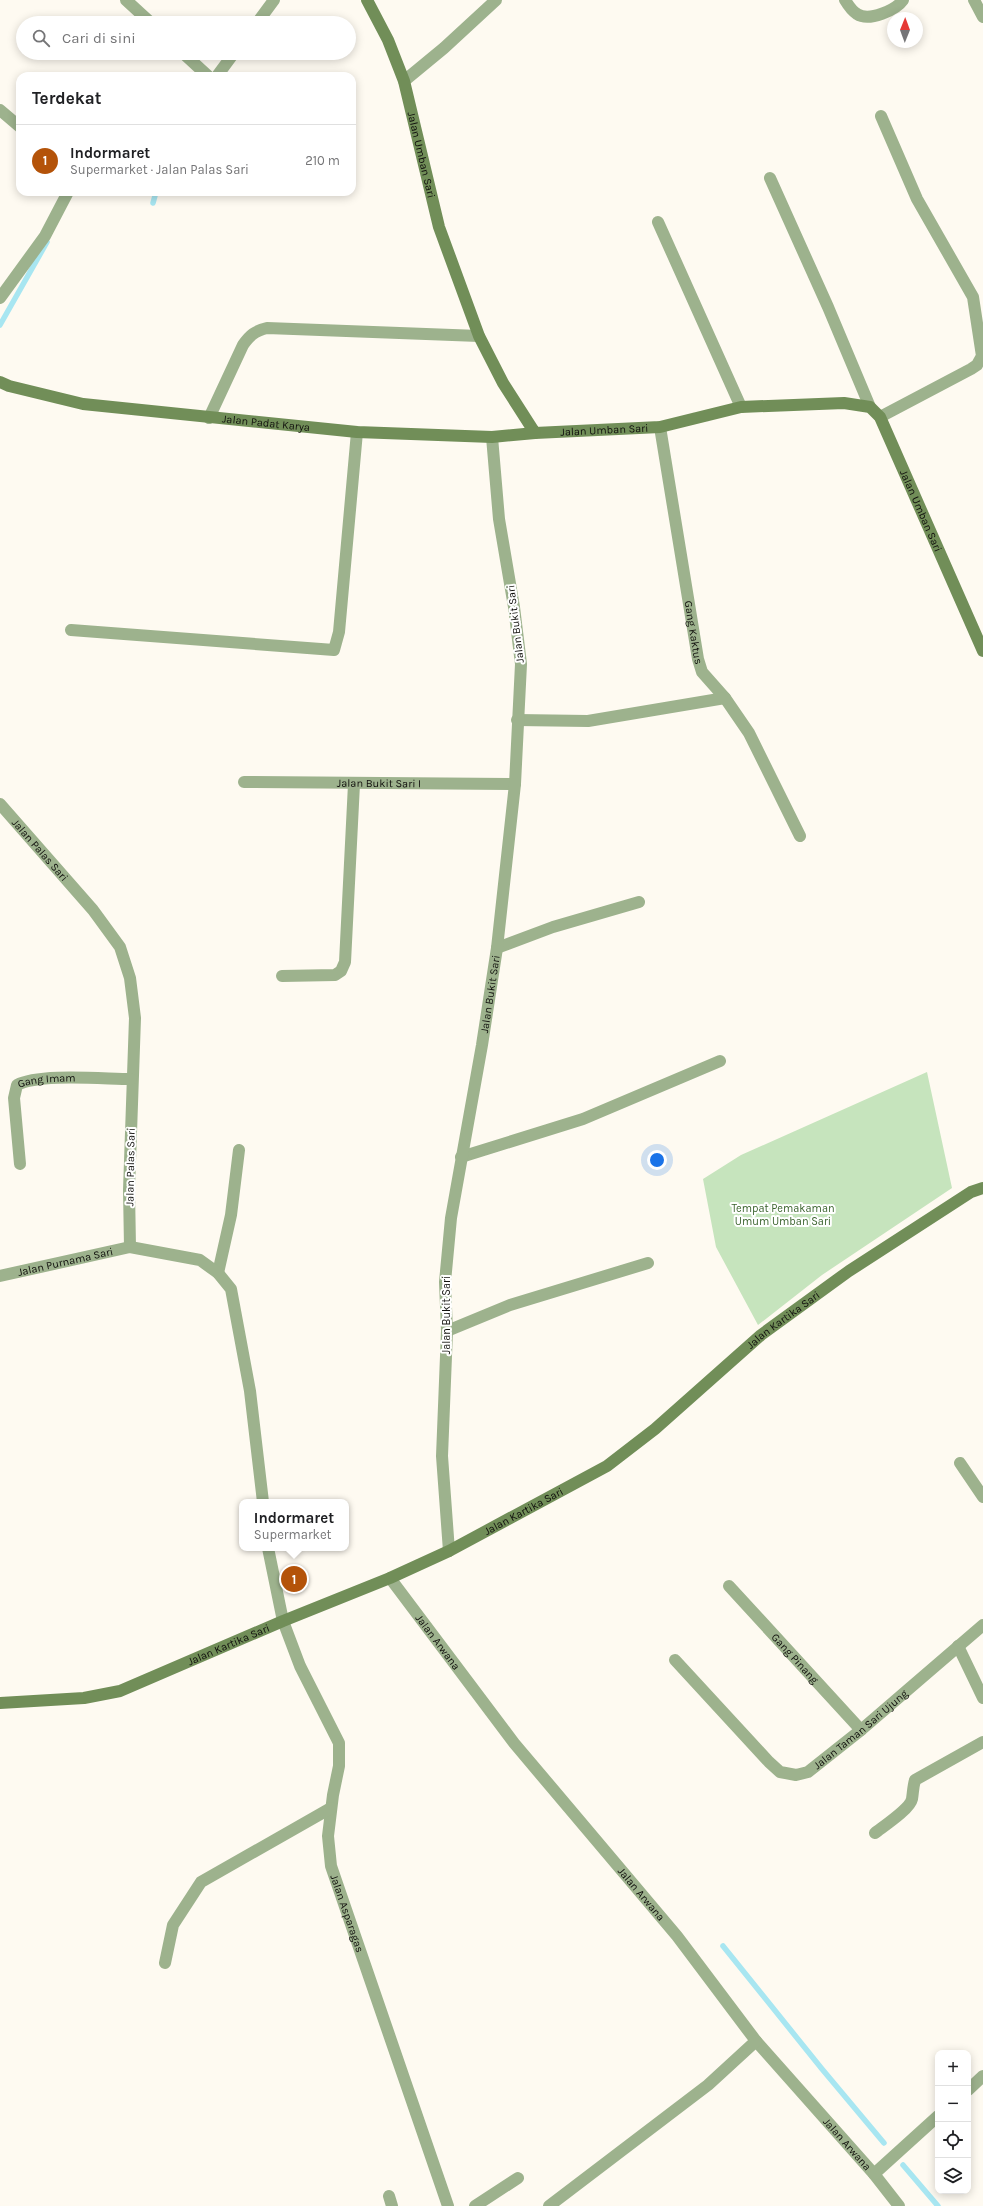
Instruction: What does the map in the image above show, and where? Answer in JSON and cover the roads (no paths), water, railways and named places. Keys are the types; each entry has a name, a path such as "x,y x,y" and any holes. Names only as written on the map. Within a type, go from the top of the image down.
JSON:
{"street":[{"path":"126,0 143,16"},
{"path":"262,16 274,0"},
{"name":"Jalan Umban Sari","path":"367,0 388,40 404,81 439,227 479,336 503,383 535,433 660,427 741,407 844,403 870,407 880,417 983,651"},
{"path":"404,81 444,48 496,0"},
{"path":"845,0 857,14 862,16 873,16 890,10 900,5 903,0"},
{"path":"974,0 983,17"},
{"path":"191,60 204,72"},
{"path":"220,72 229,60"},
{"path":"0,110 16,124"},
{"path":"880,417 980,366 982,356 973,297 917,199 881,116"},
{"path":"770,178 828,307 870,407"},
{"path":"0,298 45,236 66,196"},
{"path":"658,222 741,407"},
{"path":"208,418 248,336 257,330 267,328 479,336"},
{"name":"Jalan Padat Karya","path":"0,382 9,386 83,404 208,418 356,432 492,437 535,433"},
{"name":"Gang Kaktus","path":"660,427 698,659 702,672 725,698 749,733 800,836"},
{"path":"71,630 334,650 339,632 356,432"},
{"name":"Jalan Bukit Sari","path":"448,1551 442,1456 447,1331 445,1282 451,1218 460,1157 482,1045 497,948 515,784 520,664 514,607 499,519 492,437"},
{"path":"517,720 588,721 725,698"},
{"name":"Jalan Bukit Sari I","path":"244,782 515,784"},
{"path":"282,976 335,976 341,971 346,962 354,784"},
{"name":"Jalan Palas Sari","path":"0,804 93,910 120,947 130,978 135,1018 131,1079 129,1190 130,1247"},
{"path":"497,948 553,927 639,902"},
{"path":"460,1157 583,1119 720,1061"},
{"name":"Gang Imam","path":"20,1164 14,1098 17,1085 25,1081 42,1078 131,1079"},
{"path":"218,1273 231,1215 239,1150"},
{"name":"Jalan Kartika Sari","path":"0,1703 84,1698 120,1691 283,1621 390,1578 448,1551 607,1466 655,1429 761,1335 848,1272 971,1192 983,1188"},
{"path":"130,1247 200,1260 218,1273 231,1289 250,1391 263,1499"},
{"name":"Jalan Purnama Sari","path":"0,1276 130,1247"},
{"path":"447,1331 510,1305 648,1263"},
{"path":"960,1463 983,1497"},
{"path":"269,1551 283,1621"},
{"name":"Jalan Arwana","path":"390,1578 514,1743 677,1936 756,2041 874,2174 899,2206"},
{"name":"Gang Pinang","path":"729,1586 861,1730"},
{"name":"Jalan Asparagas","path":"283,1621 300,1666 312,1686 339,1744 339,1766 331,1808 328,1836 331,1866 448,2206"},
{"name":"Jalan Taman Sari Ujung","path":"676,1660 769,1762 780,1772 796,1775 808,1772 861,1730 983,1624"},
{"path":"958,1646 983,1698"},
{"path":"875,1833 906,1808 912,1799 912,1791 915,1780 983,1742"},
{"path":"165,1963 173,1926 201,1882 331,1808"},
{"path":"550,2206 708,2085 756,2041"},
{"path":"971,2087 983,2076"},
{"path":"874,2174 935,2119"},
{"path":"475,2206 518,2178"}],"waterway":[{"path":"153,203 155,196"},
{"path":"0,325 47,242"},
{"path":"723,1946 884,2143"},
{"path":"903,2165 938,2206"}],"place":[{"name":"Indormaret","path":"294,1579"}],"park label":[{"name":"Tempat Pemakaman Umum Umban Sari","path":"783,1214"}]}
